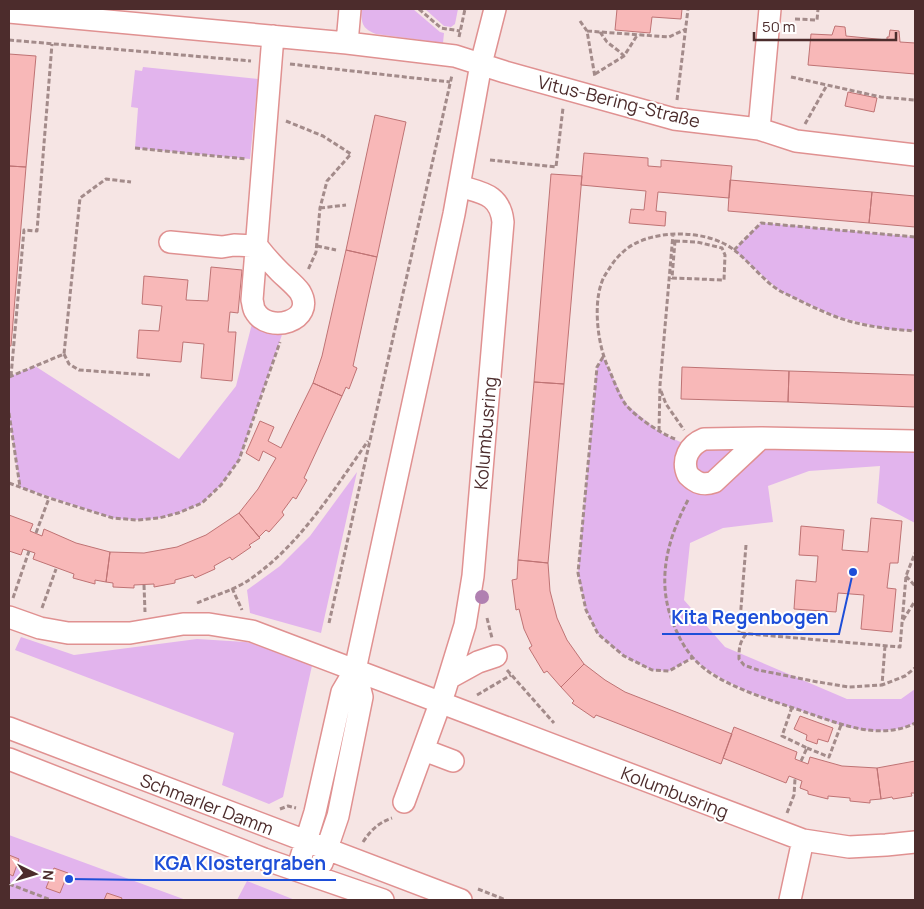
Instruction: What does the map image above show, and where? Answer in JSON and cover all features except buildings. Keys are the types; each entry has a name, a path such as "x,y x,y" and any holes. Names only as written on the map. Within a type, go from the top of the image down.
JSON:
{"street":[{"path":"347,43 350,9"},
{"path":"307,874 306,842 315,812 342,692 355,670 405,446 459,186 481,64 495,9"},
{"path":"759,129 770,9"},
{"name":"Vitus-Bering-Straße","path":"9,12 347,43 455,56 674,119 759,129 796,141 915,155"},
{"path":"170,242 222,246 257,246 270,262 299,290 302,306 299,315 294,321 286,323 272,322 263,319 255,312 252,300 257,246 270,63 273,36"},
{"name":"Kolumbusring","path":"441,703 465,625 473,576 503,222 502,211 495,200 483,193 459,186"},
{"path":"761,438 742,454 718,479 709,484 700,484 692,479 686,471 686,458 692,447 704,439 761,438 915,441"},
{"name":"Kolumbusring","path":"10,615 35,626 68,633 111,634 183,624 209,624 252,630 804,840 849,846 915,842"},
{"path":"449,678 478,662 496,656"},
{"path":"307,874 327,850 338,816 362,697 355,670"},
{"path":"402,808 441,703"},
{"name":"Schmarler Damm","path":"9,728 461,900"},
{"path":"424,750 453,761"},
{"name":"Schmarler Damm","path":"9,759 121,804 307,874 383,900"},
{"path":"790,900 804,840"}],"path":[{"path":"418,9 441,28 460,31"},
{"path":"329,623 465,9"},
{"path":"677,105 688,9"},
{"path":"795,19 817,20 818,9"},
{"path":"580,21 588,31 595,79"},
{"path":"588,31 669,37 686,28"},
{"path":"599,31 607,42 624,56"},
{"path":"595,74 624,56 638,34"},
{"path":"9,40 321,67 450,82"},
{"path":"52,44 36,231 24,230 10,376 64,354"},
{"path":"790,77 881,97 915,100"},
{"path":"796,141 828,85"},
{"path":"490,160 556,167 564,103"},
{"path":"267,114 323,136 351,154 327,181 320,208 317,246 299,290"},
{"path":"135,148 263,162"},
{"path":"131,182 106,179 80,198 64,354 69,364 79,370 150,375"},
{"path":"320,208 346,205"},
{"path":"734,250 761,223 915,236"},
{"path":"659,432 660,385 673,234"},
{"path":"692,447 659,432 626,404 603,357 597,326 598,300 604,277 621,253 638,242 673,234 717,239 734,250 780,291 835,316 886,329 915,331"},
{"path":"675,241 711,244 722,248 724,252 724,280 672,278 675,241"},
{"path":"317,246 336,250"},
{"path":"9,483 113,518 137,520 159,518 178,514 202,503 221,485 239,460 286,323"},
{"path":"603,357 597,367 578,573 586,610 598,634 624,656 652,670 669,671 692,658"},
{"path":"660,385 666,404 684,430 692,447"},
{"path":"9,413 20,487"},
{"path":"183,624 193,605 247,581 277,559 306,528 370,439"},
{"path":"700,484 694,489 677,521 666,556 664,586 669,615 682,644 692,658 706,670 736,686 850,728 876,731 907,727 915,723"},
{"path":"36,533 49,498"},
{"path":"746,545 739,634 900,647 906,576 915,553"},
{"path":"10,615 29,551"},
{"path":"35,626 56,568"},
{"path":"906,576 915,586"},
{"path":"144,585 145,630"},
{"path":"902,620 915,602"},
{"path":"484,609 496,656 557,726"},
{"path":"746,634 740,642 739,660 744,665 784,676 849,687 882,685 904,676 915,668"},
{"path":"882,685 885,646"},
{"path":"471,699 511,675"},
{"path":"792,707 782,736 829,757 841,725"},
{"path":"801,761 807,748"},
{"path":"779,832 794,795 796,779"},
{"path":"363,843 373,827 402,808"},
{"path":"9,884 51,900"}],"shaded area":[{"path":"361,9 413,9 440,32 444,33 443,43 376,34 367,30 363,24"},
{"path":"425,9 458,9 455,24 451,27 444,26"},
{"path":"143,67 258,79 250,159 135,148 138,108 131,107 135,70 142,71"},
{"path":"761,223 915,237 915,331 886,329 835,316 780,291 734,250"},
{"path":"255,312 286,323 239,460 221,485 202,503 178,513 159,518 137,520 113,518 20,487 9,413 9,377 35,366 179,459 236,386"},
{"path":"603,357 626,404 659,432 691,447 915,441 915,523 877,503 880,466 809,471 768,486 773,522 723,528 690,543 684,600 725,647 847,699 901,699 915,689 915,723 900,728 884,730 846,727 747,691 718,676 692,658 669,671 652,670 624,656 598,634 586,610 578,573 597,367"},
{"path":"357,472 321,633 250,613 247,590 280,566 310,536"},
{"path":"21,637 74,655 197,639 246,642 313,661 283,797 269,804 222,785 234,733 15,650"},
{"path":"9,835 186,900 9,900"},
{"path":"247,881 295,900 237,900"}],"place":[{"name":"Kita Regenbogen","path":"853,572"},
{"name":"KGA Klostergraben","path":"69,879"}]}
